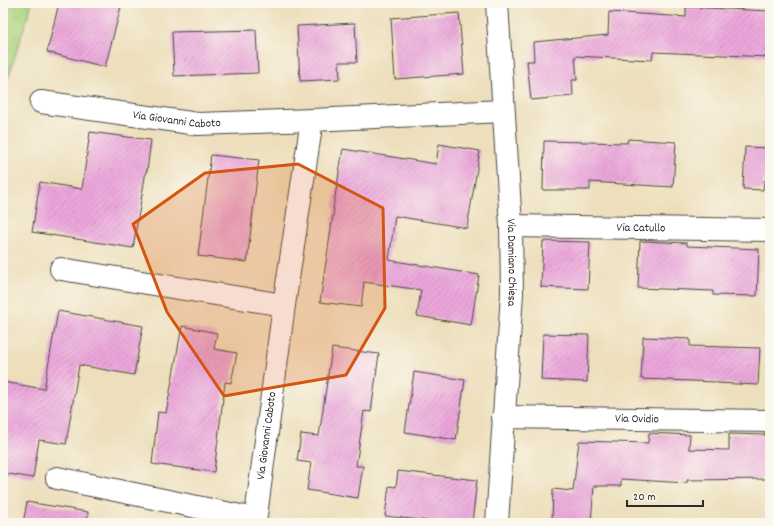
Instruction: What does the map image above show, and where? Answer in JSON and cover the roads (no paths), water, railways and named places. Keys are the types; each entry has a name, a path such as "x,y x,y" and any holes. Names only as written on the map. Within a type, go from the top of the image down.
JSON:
{"street":[{"name":"Via Damiano Chiesa","path":"497,3 511,226 512,293 503,417 498,523"},
{"name":"Via Giovanni Caboto","path":"42,102 198,124 503,111"},
{"name":"Via Giovanni Caboto","path":"57,478 255,521 284,305 312,120"},
{"name":"Via Catullo","path":"511,226 770,230"},
{"path":"61,269 284,305"},
{"name":"Via Ovidio","path":"503,417 770,421"}]}
